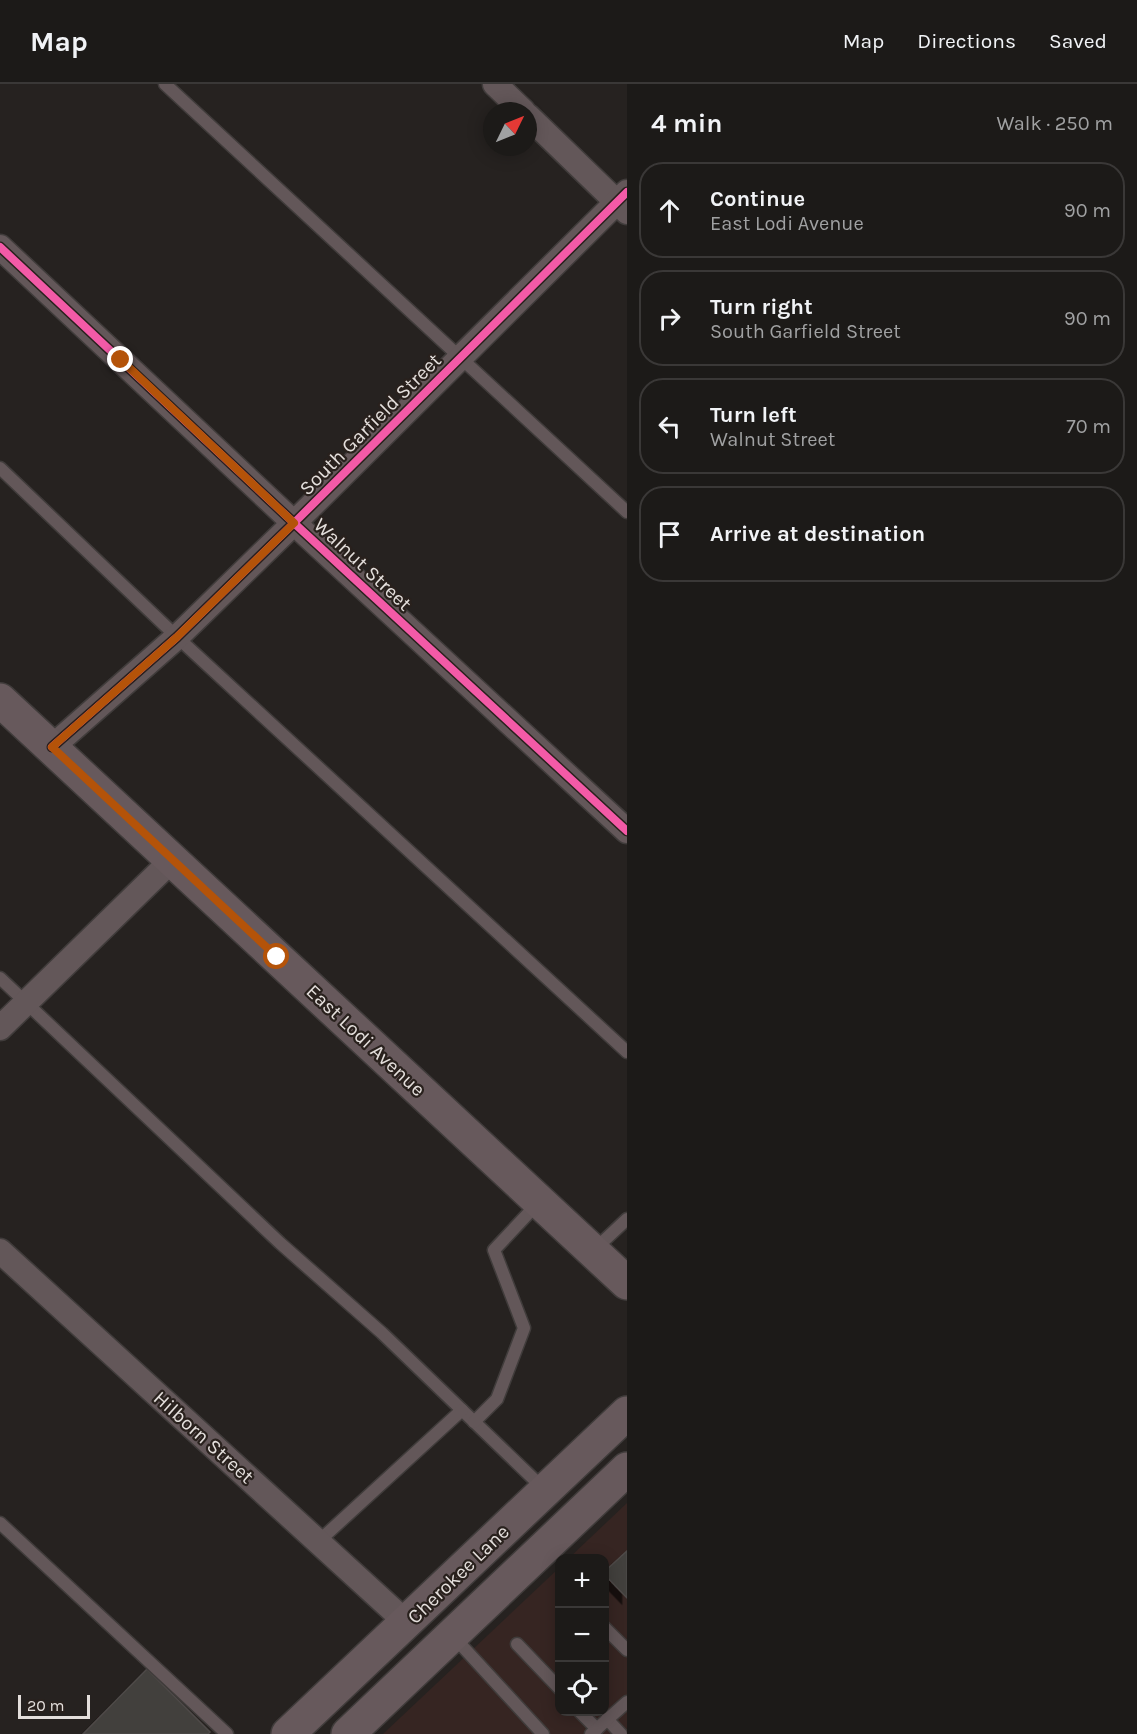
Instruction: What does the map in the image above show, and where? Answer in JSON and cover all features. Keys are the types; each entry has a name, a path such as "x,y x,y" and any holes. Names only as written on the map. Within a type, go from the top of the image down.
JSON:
{"main road":[{"name":"East Lodi Avenue","path":"0,700 627,1282"},
{"name":"Cherokee Lane","path":"288,1734 627,1413"},
{"name":"Cherokee Lane","path":"348,1734 627,1469"}],"street":[{"path":"495,84 514,102"},
{"path":"537,124 624,202"},
{"name":"South Garfield Street","path":"52,747 177,637 459,357 624,202"},
{"name":"Walnut Street","path":"0,246 294,523 627,831"},
{"path":"0,1028 172,860"},
{"name":"Hilborn Street","path":"0,1251 407,1623"}],"lane":[{"path":"165,84 627,512"},
{"path":"0,468 177,637 627,1052"},
{"path":"0,978 272,1235 382,1334 546,1491"},
{"path":"474,1422 497,1399 524,1328 494,1250 539,1202"},
{"path":"593,1251 627,1219"},
{"path":"319,1541 462,1410"},
{"path":"0,1523 227,1734"},
{"path":"609,1632 627,1650"},
{"path":"452,1634 543,1734"},
{"path":"517,1644 555,1684"},
{"path":"583,1716 594,1731 627,1702"},
{"path":"607,1719 621,1734"}],"shaded area":[{"path":"627,1503 627,1734 383,1734 555,1572 555,1716 609,1716 609,1554 573,1554"}],"building":[{"path":"627,1551 627,1598 609,1579 609,1567"},
{"path":"147,1669 210,1732 208,1734 83,1734"}],"cycle path":[{"path":"52,747 177,637 627,192"},
{"path":"0,247 627,831"}],"route":[{"path":"121,360 294,523 177,637 52,747 277,957"}]}
